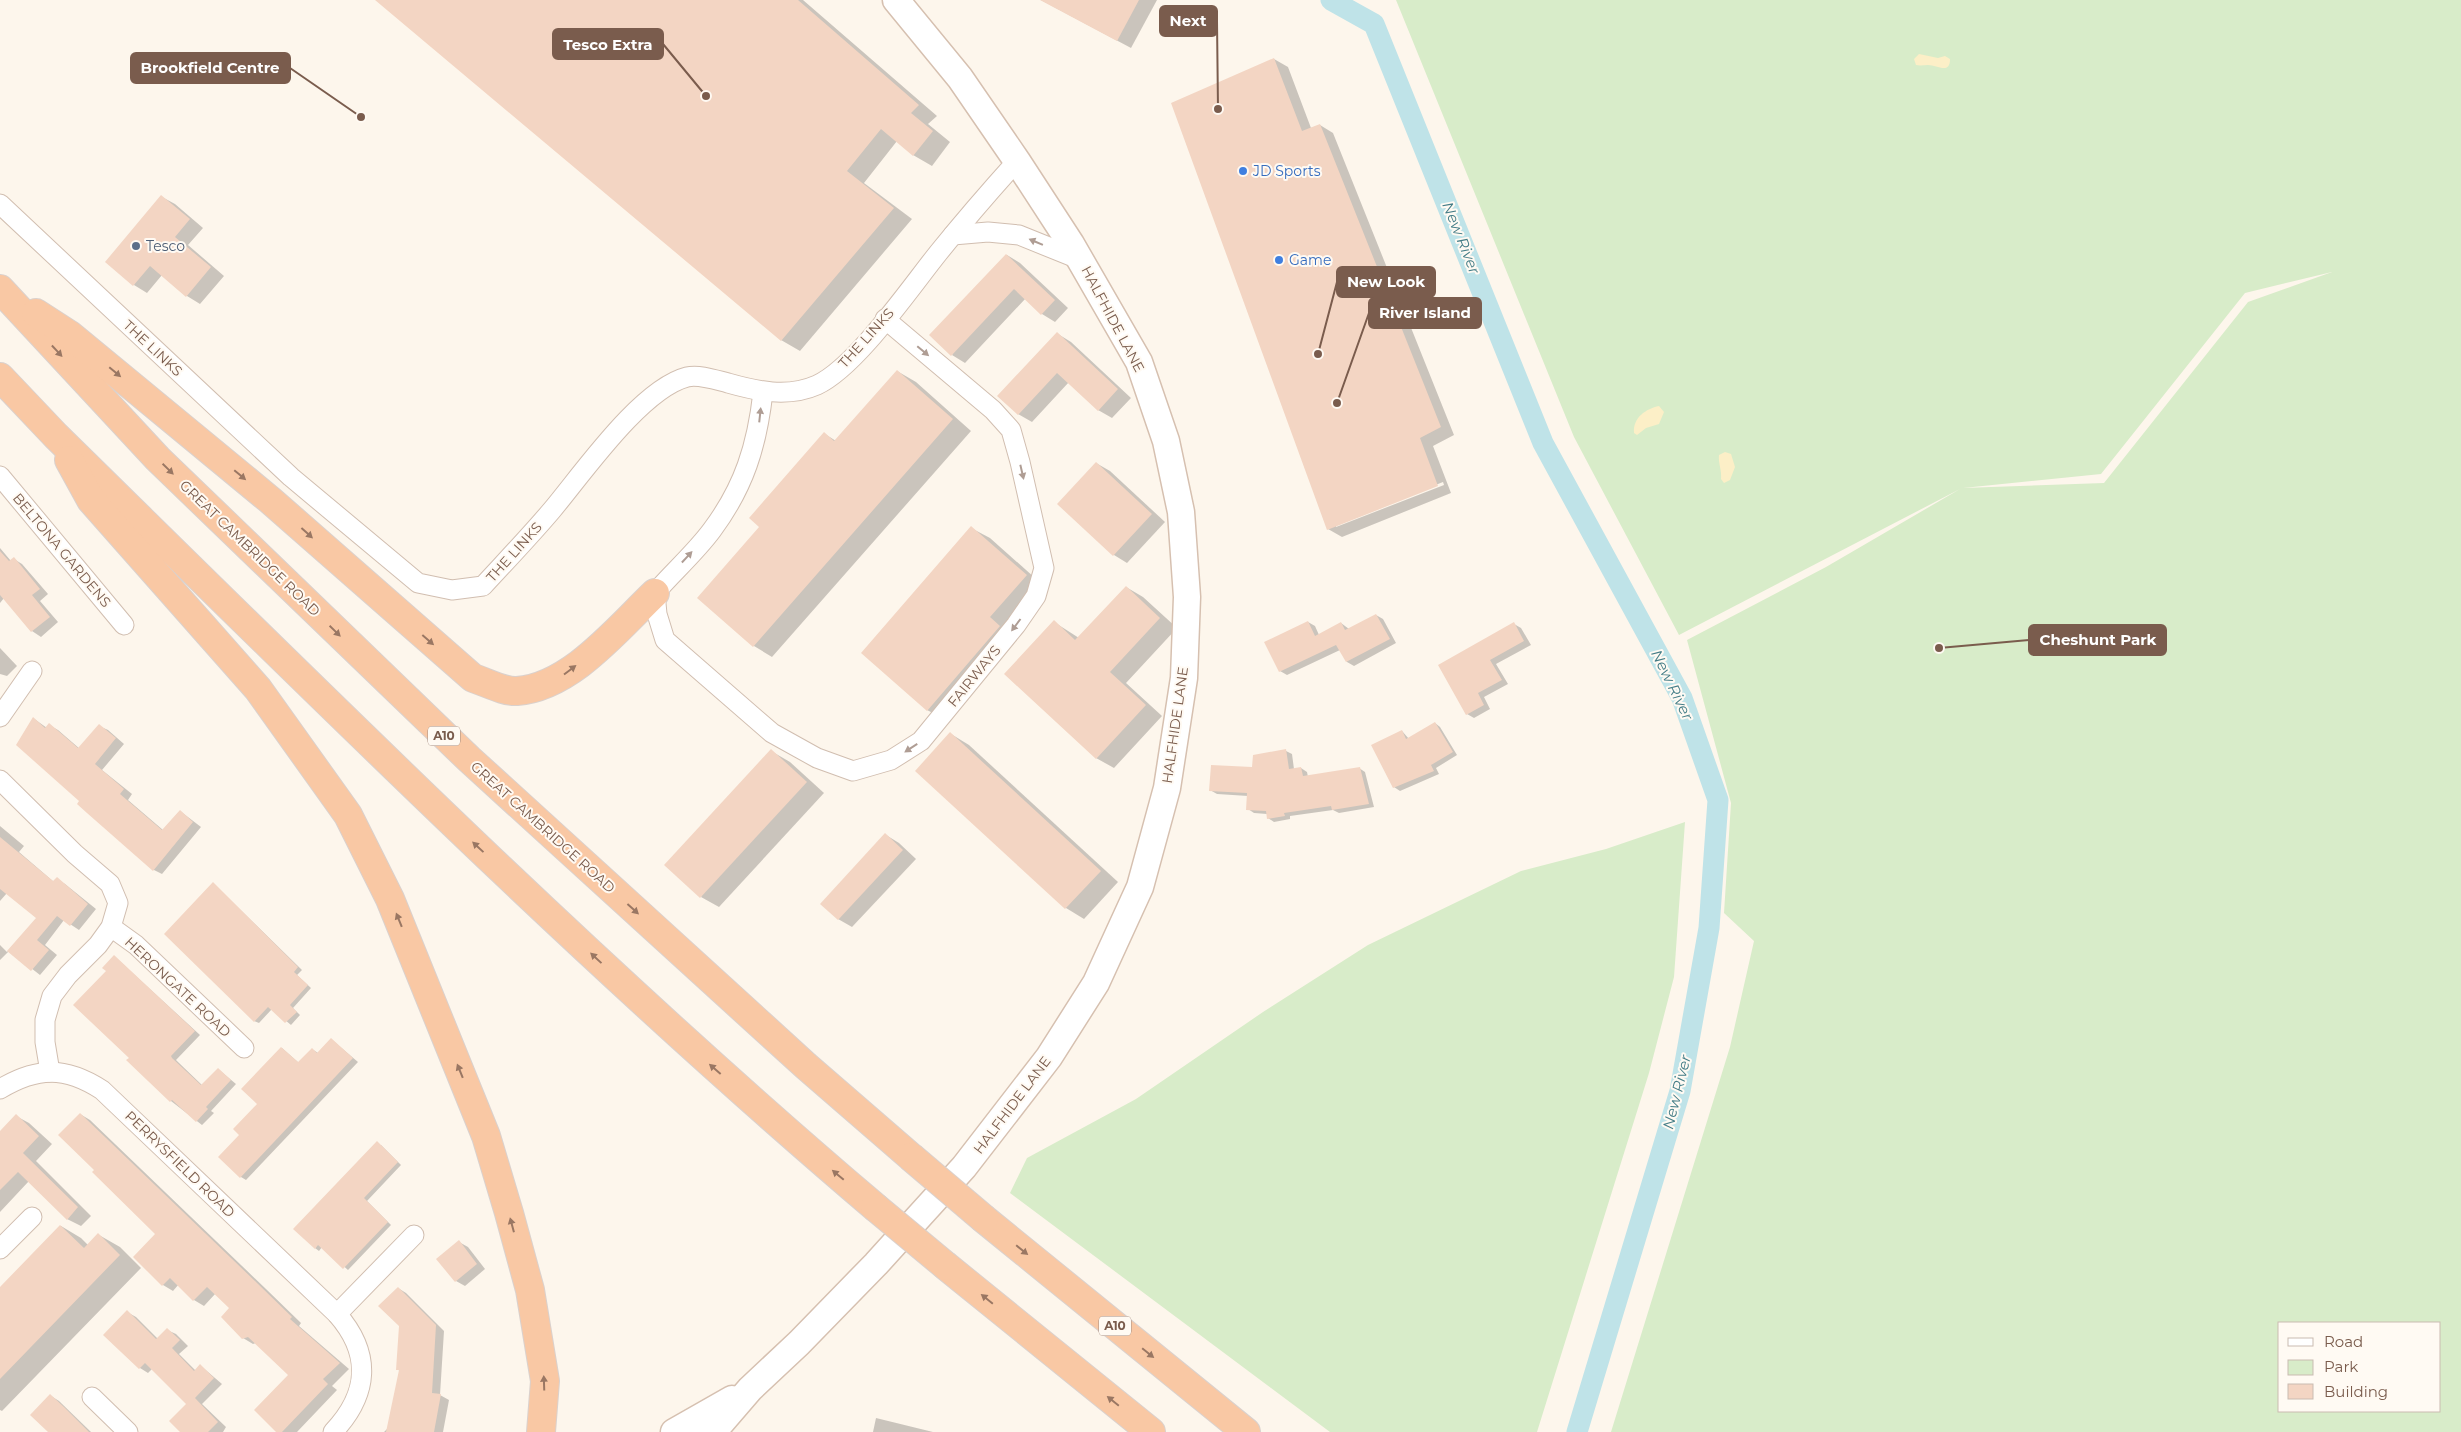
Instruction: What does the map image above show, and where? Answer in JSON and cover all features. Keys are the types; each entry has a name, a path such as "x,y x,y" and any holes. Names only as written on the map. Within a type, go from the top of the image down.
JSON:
{"highway":[{"path":"2,291 70,335 270,500 473,678 516,691 544,684 563,676 610,636 654,592"},
{"name":"GREAT CAMBRIDGE ROAD","path":"2,291 158,460 469,760 799,1060 984,1220 1246,1432"},
{"path":"0,377 56,436 431,802 676,1034 875,1207 1151,1432"},
{"path":"56,436 91,500 258,689 348,815 390,899 486,1136 509,1213 530,1290 545,1380 541,1432"}],"main road":[{"name":"HALFHIDE LANE","path":"713,1432 750,1389 799,1343 876,1264 964,1167 1049,1057 1096,983 1140,888 1167,788 1184,678 1186,597 1181,512 1166,441 1138,362 1081,260 1017,161 960,78 896,0"},
{"name":"HALFHIDE LANE","path":"674,1432 750,1389"}],"street":[{"name":"THE LINKS","path":"0,204 291,477 418,582 452,590 483,586 550,512 645,401 667,384 689,376 715,380 763,392 788,391 816,385 834,374 859,350 953,235 1017,161"},
{"path":"953,235 988,232 1019,235 1081,260"},
{"name":"FAIRWAYS","path":"654,592 657,614 665,640 772,734 817,758 853,771 891,760 921,741 1016,625 1036,596 1044,568 1011,430 993,410 885,319"},
{"path":"654,592 711,531 739,488 758,432 763,392"},
{"name":"BELTONA GARDENS","path":"0,476 124,625"},
{"path":"0,716 32,671"},
{"name":"HERONGATE ROAD","path":"0,780 75,854 110,884 118,903 111,927 98,945 68,975 52,996 45,1020 45,1042 50,1072"},
{"name":"HERONGATE ROAD","path":"111,927 136,945 244,1048"},
{"name":"PERRYSFIELD ROAD","path":"0,1089 19,1078 50,1072 81,1078 116,1102 337,1314 348,1326 360,1350 362,1377 353,1406 333,1432"},
{"path":"0,1249 32,1217"},
{"path":"337,1314 414,1236"},
{"path":"92,1397 128,1432"}],"green space":[{"path":"1396,0 2461,0 2461,1432 1611,1432 1730,1047 1754,941 1724,913 1731,803 1687,640 1826,567 1960,489 1679,635 1574,437","holes":["2332,272 2248,302 2104,483 1963,488 2101,474 2245,293"]},
{"path":"1685,822 1674,977 1649,1073 1537,1432 1330,1432 1010,1193 1027,1158 1136,1099 1263,1012 1368,945 1521,871 1606,849"}],"sand":[{"path":"1919,54 1938,58 1945,56 1950,59 1948,67 1916,65 1914,59"},
{"path":"1659,406 1664,412 1659,424 1646,428 1637,435 1634,433 1634,427 1638,418 1649,409"},
{"path":"1725,452 1731,454 1735,467 1730,480 1724,483 1721,479 1719,455"}],"building":[{"path":"375,0 798,0 919,105 911,113 933,131 913,156 881,129 847,171 894,208 781,341"},
{"path":"1040,0 1139,0 1117,41"},
{"path":"1274,58 1302,131 1320,124 1441,427 1420,438 1438,486 1327,530 1171,103"},
{"path":"161,195 190,219 175,237 211,267 186,297 150,266 133,286 105,262"},
{"path":"1006,254 1055,300 1041,315 1014,289 951,356 929,335"},
{"path":"1057,332 1118,389 1098,411 1057,373 1018,415 997,396"},
{"path":"897,370 953,419 753,647 697,598 759,527 749,518 824,432 834,441"},
{"path":"1096,462 1152,514 1113,556 1057,504"},
{"path":"971,526 1027,575 990,617 1000,626 927,711 861,653"},
{"path":"0,551 9,561 14,557 40,589 32,595 50,617 31,632 0,595"},
{"path":"1126,586 1160,618 1110,672 1146,705 1096,759 1004,674 1054,620 1075,640"},
{"path":"1376,614 1390,639 1346,662 1336,645 1279,672 1264,642 1308,621 1315,636 1341,622 1345,630"},
{"path":"1514,622 1524,641 1490,660 1502,680 1478,693 1484,705 1466,715 1438,665"},
{"path":"33,717 45,728 49,723 78,748 99,724 116,738 95,764 124,789 120,794 162,830 180,810 193,822 153,871 77,804 79,801 16,745"},
{"path":"1435,722 1453,752 1431,765 1434,771 1393,788 1371,745 1402,730 1406,739"},
{"path":"950,732 1101,871 1065,909 915,771"},
{"path":"771,749 807,782 700,898 664,865"},
{"path":"1286,749 1289,769 1301,767 1303,776 1360,767 1369,804 1332,810 1331,806 1284,813 1285,816 1267,819 1266,811 1246,810 1247,793 1209,791 1211,765 1252,767 1253,755"},
{"path":"885,833 903,850 838,920 820,904"},
{"path":"0,837 53,881 57,877 88,904 70,926 57,916 37,940 49,950 31,971 7,951 36,918 0,889"},
{"path":"213,882 298,967 294,972 308,985 290,1005 297,1012 285,1023 268,1007 254,1022 164,934"},
{"path":"114,955 195,1031 171,1056 172,1058 201,1085 218,1068 231,1080 206,1107 208,1109 196,1122 172,1100 170,1102 126,1060 129,1058 73,1005 106,971 102,968"},
{"path":"331,1038 353,1058 240,1178 218,1157 239,1135 233,1129 257,1104 241,1089 281,1047 298,1062 312,1048 317,1053"},
{"path":"80,1113 292,1317 290,1319 340,1363 323,1379 328,1384 282,1432 276,1432 254,1410 288,1375 248,1337 242,1339 221,1317 229,1308 207,1287 193,1301 170,1278 162,1286 133,1257 155,1234 92,1172 94,1170 58,1135"},
{"path":"16,1114 39,1136 23,1153 78,1207 67,1220 18,1172 0,1190 0,1131"},
{"path":"377,1141 398,1162 364,1198 388,1222 343,1269 318,1245 315,1249 293,1229"},
{"path":"60,1225 84,1248 98,1233 120,1255 0,1379 0,1287"},
{"path":"459,1240 477,1264 455,1282 436,1259"},
{"path":"398,1287 436,1325 432,1393 441,1394 434,1432 386,1432 399,1370 396,1370 399,1326 378,1306"},
{"path":"127,1310 156,1339 167,1328 180,1340 172,1348 194,1371 200,1364 214,1378 195,1398 218,1422 208,1432 180,1432 169,1421 186,1404 145,1363 139,1369 103,1335"},
{"path":"50,1394 89,1432 48,1432 30,1415"}],"waterway":[{"name":"New River","path":"1331,0 1374,24 1543,443 1682,698 1718,800 1709,928 1680,1091 1577,1432"}],"place":[{"name":"Tesco Extra","path":"706,96"},
{"name":"Next","path":"1218,109"},
{"name":"Brookfield Centre","path":"361,117"},
{"name":"JD Sports","path":"1243,171"},
{"name":"Tesco","path":"136,246"},
{"name":"Game","path":"1279,260"},
{"name":"New Look","path":"1318,354"},
{"name":"River Island","path":"1337,403"},
{"name":"Cheshunt Park","path":"1939,648"}]}
